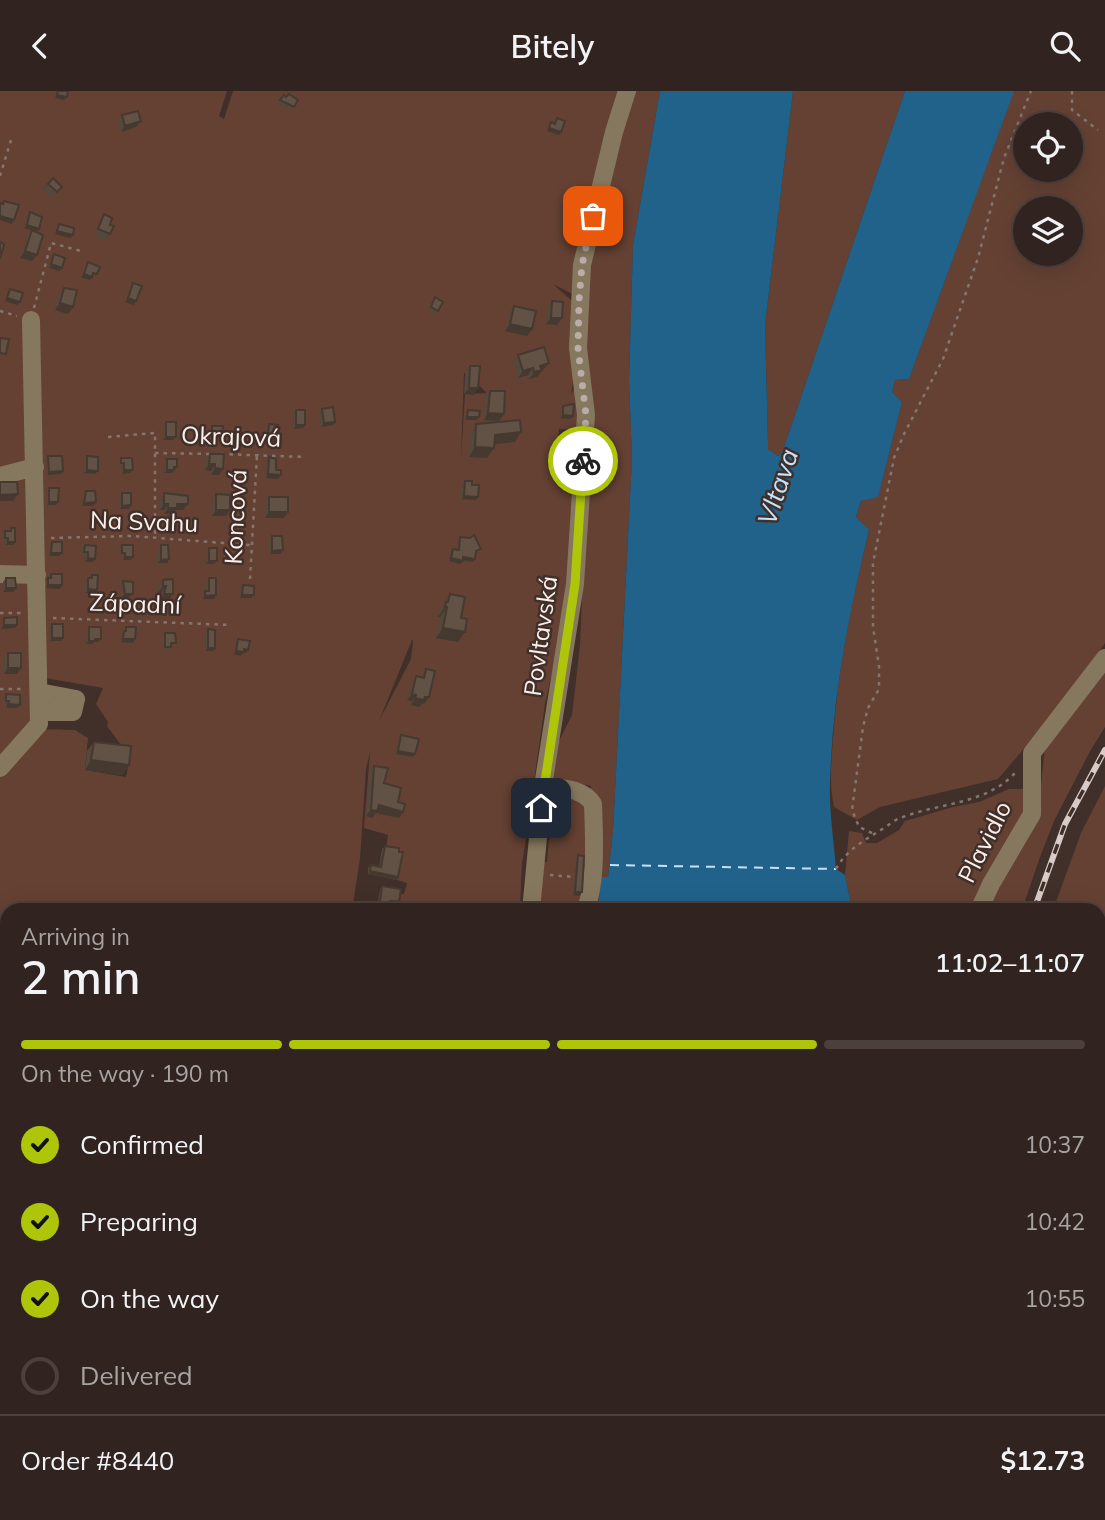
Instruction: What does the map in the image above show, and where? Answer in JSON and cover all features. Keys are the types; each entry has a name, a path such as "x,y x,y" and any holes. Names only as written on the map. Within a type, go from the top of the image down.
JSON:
{"street":[{"name":"Povltavská","path":"532,903 537,874 543,786 575,584 585,404 578,348 582,265 614,132 627,91"},
{"path":"0,768 39,724 31,320"},
{"path":"0,475 35,467"},
{"path":"0,574 37,575"},
{"path":"1032,753 1105,658"},
{"path":"39,691 76,699 73,712 39,712"},
{"name":"Plavidlo","path":"983,903 1032,814 1032,753"},
{"path":"543,786 580,792 588,796 593,804 600,870 589,903"}],"path":[{"path":"872,833 859,827 852,810 863,727 868,708 879,688 879,666 873,627 873,563 894,458 943,359 978,258 1004,158 1031,91"},
{"path":"1072,91 1072,110 1098,130"},
{"path":"0,176 11,141"},
{"path":"0,311 31,320 51,243 81,251"},
{"path":"108,437 155,433 155,539"},
{"name":"Okrajová","path":"155,453 305,457"},
{"name":"Koncová","path":"250,579 257,456"},
{"name":"Na Svahu","path":"36,539 132,536 250,545"},
{"name":"Západní","path":"0,613 231,625"},
{"path":"0,689 39,691"},
{"path":"836,869 843,856 872,833 897,819 977,798 1004,785 1032,753"},
{"path":"537,874 600,870"}],"shaded area":[{"path":"0,91 227,91 219,116 224,119 233,91 660,91 633,245 629,381 632,458 613,831 608,877 601,878 599,903 535,903 538,862 547,862 549,839 552,836 546,835 548,819 554,819 555,807 547,805 548,797 580,800 590,793 591,786 549,777 551,757 572,715 580,645 586,507 582,299 553,284 572,301 575,371 571,394 577,383 580,431 559,429 558,443 580,446 569,594 545,704 531,802 527,802 526,813 530,815 522,864 520,903 400,903 399,894 404,894 407,883 397,880 401,855 386,849 388,835 364,828 370,752 353,903 0,903 0,772 43,729 75,730 88,738 85,770 126,777 130,757 107,726 108,722 96,704 103,688 45,678 36,716 0,760","holes":["476,372 474,381 487,393 465,394 461,459 464,373","413,640 411,659 379,721"]},
{"path":"793,91 905,91 782,453 778,456 768,449 765,325"},
{"path":"1013,91 1105,91 1105,643 1070,695 998,779 880,807 857,820 834,807 831,773 835,712 851,607 869,531 856,517 861,501 878,496 902,402 892,392 895,380 909,379"},
{"path":"1105,663 1105,727 1054,821 1024,903 987,903 1039,808 1045,744"},
{"path":"1105,786 1105,903 1056,903 1081,833"},
{"path":"1009,789 1029,789 1028,814 979,903 851,903 845,875 849,831 862,833 866,843 877,843 899,830 905,821 979,802"}],"water":[{"name":"Vltava","path":"660,91 793,91 765,325 768,449 778,456 782,453 905,91 1014,91 909,379 895,380 892,392 902,402 878,497 861,501 856,517 869,530 848,624 838,688 831,752 830,795 836,869 845,875 851,903 599,903 601,877 608,877 613,831 632,458 629,381 633,245"}],"building":[{"path":"58,91 68,91 67,97 57,95"},
{"path":"289,94 298,100 294,107 280,100"},
{"path":"138,111 141,121 125,126 122,115"},
{"path":"557,118 565,121 561,132 549,128 551,122 555,124"},
{"path":"53,178 62,187 57,192 48,184"},
{"path":"4,201 19,205 14,220 0,216 0,203 3,204"},
{"path":"30,212 42,217 39,229 27,225"},
{"path":"104,214 112,218 110,225 114,226 110,234 98,229"},
{"path":"59,224 74,228 73,235 57,231"},
{"path":"32,230 43,235 37,255 25,251"},
{"path":"0,242 4,244 0,259"},
{"path":"54,254 65,258 62,268 51,264"},
{"path":"88,262 100,267 92,277 84,274"},
{"path":"133,283 142,286 136,301 128,298"},
{"path":"64,288 77,290 73,307 60,303"},
{"path":"10,289 23,293 20,302 7,298"},
{"path":"435,297 443,302 438,311 431,307"},
{"path":"552,301 563,302 562,318 551,318"},
{"path":"514,306 536,311 532,329 510,324"},
{"path":"0,338 9,339 6,354 0,353"},
{"path":"544,347 549,363 540,366 542,370 534,372 533,368 523,371 518,355"},
{"path":"470,366 480,366 478,388 469,388"},
{"path":"490,391 505,391 504,414 488,413"},
{"path":"574,404 573,416 563,415 563,406"},
{"path":"333,407 335,422 324,423 322,409"},
{"path":"296,410 305,410 305,425 296,425"},
{"path":"468,410 480,411 479,417 467,417"},
{"path":"520,420 521,432 495,435 494,448 475,447 476,424"},
{"path":"166,422 176,422 176,437 166,437"},
{"path":"269,424 278,425 276,439 268,438"},
{"path":"212,426 223,426 222,434 212,434"},
{"path":"210,454 224,454 223,469 209,464"},
{"path":"48,456 62,456 63,471 49,472"},
{"path":"87,456 98,457 98,471 87,470"},
{"path":"269,457 276,459 276,470 281,470 281,475 268,474"},
{"path":"121,458 132,458 133,470 124,470"},
{"path":"167,459 177,459 177,467 174,467 174,470 167,470"},
{"path":"465,481 479,485 478,497 464,496"},
{"path":"0,482 17,482 18,494 0,495"},
{"path":"49,488 59,488 58,502 49,502"},
{"path":"86,491 95,491 96,502 84,503"},
{"path":"122,493 131,493 131,505 122,506"},
{"path":"164,493 188,496 188,504 177,504 177,508 168,508 168,504 164,504"},
{"path":"216,494 230,495 230,510 216,510"},
{"path":"269,497 288,497 288,512 269,512"},
{"path":"11,528 15,528 15,542 8,542 8,538 5,538 5,531 11,531"},
{"path":"474,535 481,549 476,551 475,559 463,557 463,561 451,558 453,549 459,550 460,537 470,538"},
{"path":"272,536 282,536 283,550 272,551"},
{"path":"52,542 62,542 62,553 51,553"},
{"path":"85,545 96,546 95,559 88,558 88,552 84,552"},
{"path":"122,545 133,545 133,557 125,557"},
{"path":"161,545 168,545 169,559 161,560"},
{"path":"209,548 217,548 217,561 209,561"},
{"path":"51,574 62,574 62,585 48,585"},
{"path":"92,575 98,575 97,590 88,589 88,578 92,578"},
{"path":"6,578 15,578 16,588 6,588"},
{"path":"209,578 216,578 216,595 205,596 205,591 209,591"},
{"path":"173,579 173,594 164,594 166,586 163,586 163,580"},
{"path":"123,581 133,582 133,594 125,594"},
{"path":"243,585 254,586 254,595 242,595"},
{"path":"450,594 465,597 461,618 467,619 465,632 443,628 446,602"},
{"path":"17,617 17,625 4,625 4,618"},
{"path":"52,624 63,624 63,638 52,638"},
{"path":"89,627 101,627 101,639 89,641"},
{"path":"126,627 136,627 135,639 123,639"},
{"path":"208,629 215,630 215,648 208,648"},
{"path":"165,633 175,633 176,643 171,643 171,647 165,647"},
{"path":"238,639 250,641 248,650 236,651"},
{"path":"8,653 21,653 21,668 8,668"},
{"path":"426,669 435,671 429,697 424,700 415,698 416,695 412,694 416,676 424,678"},
{"path":"6,694 20,695 20,705 8,704"},
{"path":"401,735 419,739 415,754 398,751"},
{"path":"94,742 131,746 129,765 91,760"},
{"path":"374,766 388,768 384,783 401,788 398,802 405,804 403,812 379,805 377,811 371,810"},
{"path":"385,846 399,848 399,852 403,852 398,877 370,871 371,865 381,867"},
{"path":"578,855 584,856 582,892 575,892"},
{"path":"382,886 401,889 399,902 380,903"}],"ferry route":[{"path":"610,865 836,869"}],"railway":[{"path":"1037,903 1065,824 1105,750"}],"way so far":[{"path":"583,461 586,415 578,348 579,301 582,265 593,216"}],"route":[{"path":"541,808 575,584 583,461"}]}
